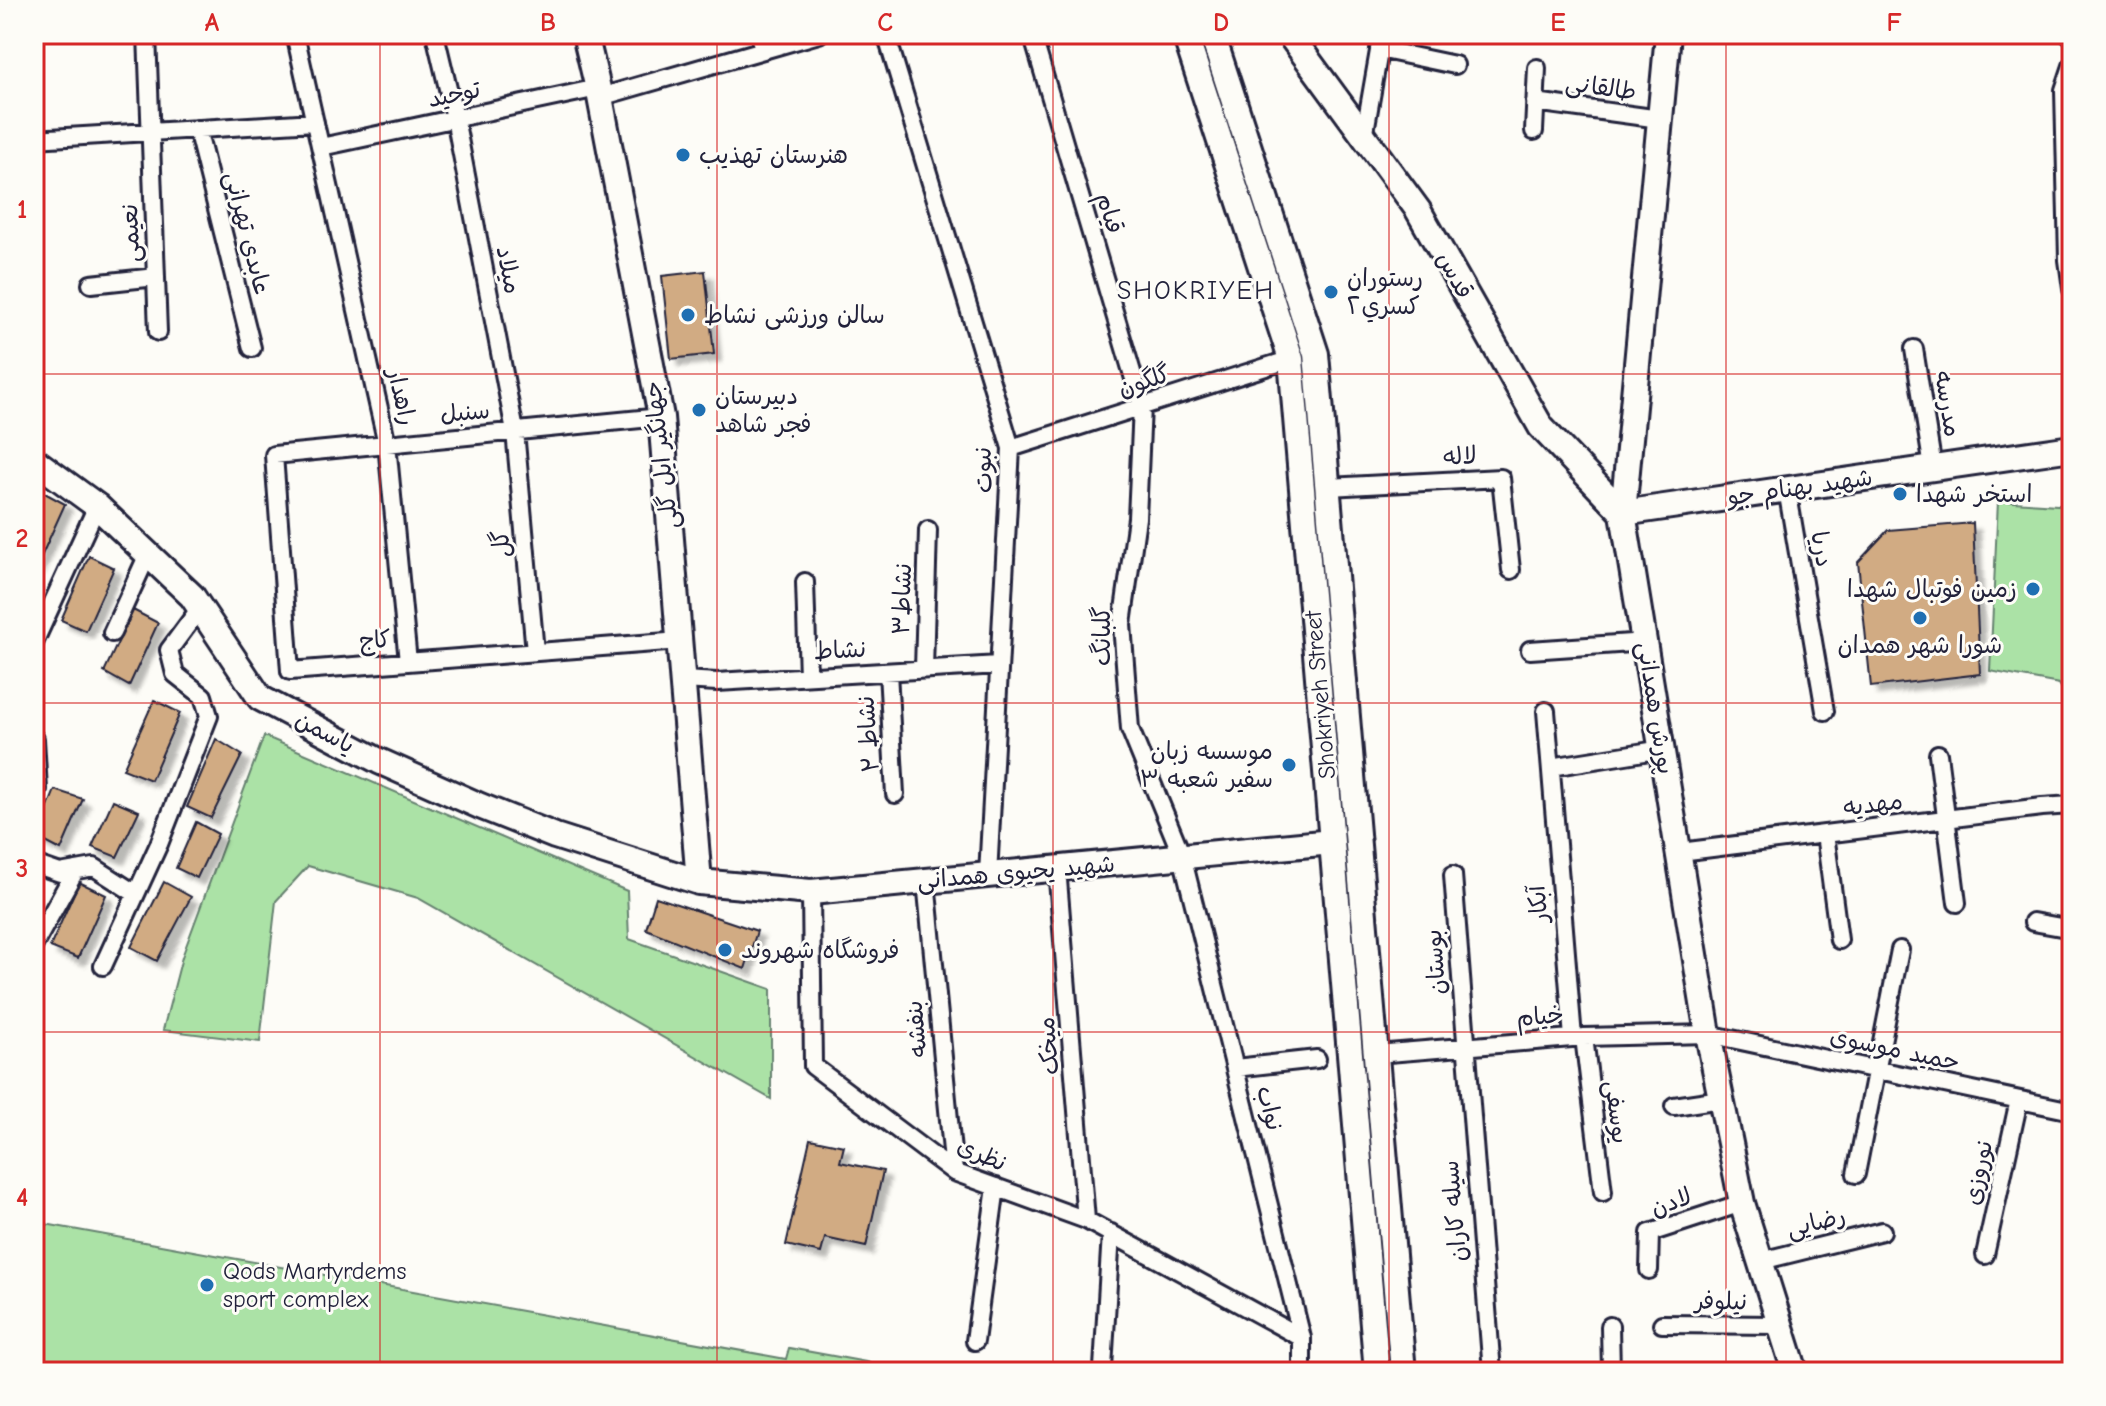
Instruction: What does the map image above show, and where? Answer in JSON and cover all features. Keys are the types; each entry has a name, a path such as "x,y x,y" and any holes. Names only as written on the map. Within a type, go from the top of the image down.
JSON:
{"main road":[{"name":"جهانگیر ایل گلی","path":"585,34 599,92 661,417 699,882"},
{"name":"Shokriyeh Street","path":"1185,34 1291,359 1377,1372"},
{"name":"Shokriyeh Street","path":"1212,34 1316,354 1403,1372"},
{"name":"قدس","path":"1289,34 1418,210 1541,427 1623,513"},
{"name":"پورش همدانی","path":"1668,34 1623,513 1721,1099 1742,1203 1795,1372"},
{"name":"شهید بهنام جو","path":"1623,513 2072,448"},
{"name":"یاسمن","path":"34,460 97,506 192,596 260,698 379,761 480,806 555,836 699,882"},
{"name":"شهید یحیوی همدانی","path":"699,882 811,892 1332,842"}],"street":[{"name":"نعیمی","path":"147,34 158,332"},
{"name":"راهدار","path":"295,34 387,444 408,662"},
{"name":"میلاد","path":"435,34 455,118 515,431"},
{"name":"توحید","path":"321,147 455,118 599,92 761,42 819,34"},
{"name":"نبوت","path":"886,34 1011,448 988,875"},
{"name":"قیام","path":"1032,34 1142,406"},
{"path":"1364,137 1381,41 1455,65"},
{"path":"2072,66 2064,90 2068,260 2072,289"},
{"path":"1534,131 1537,68"},
{"name":"طالقانی","path":"1535,102 1660,119"},
{"path":"34,121 34,139 315,122"},
{"name":"عابدی تهرانی","path":"197,129 252,348"},
{"path":"91,284 156,277"},
{"name":"مدرسه","path":"1914,349 1933,468"},
{"name":"گلگون","path":"1011,448 1291,359"},
{"name":"گلبانگ","path":"1142,406 1137,518 1122,624 1130,729 1182,856"},
{"name":"سنبل","path":"274,455 661,417"},
{"name":"گل","path":"515,431 535,652"},
{"name":"کاج","path":"274,455 290,671 680,641"},
{"name":"لاله","path":"1328,487 1501,478 1511,570"},
{"name":"دریا","path":"1787,489 1825,711"},
{"path":"34,643 97,506"},
{"name":"نشاط۳","path":"924,669 928,530"},
{"path":"112,633 148,554"},
{"path":"805,582 808,676"},
{"path":"103,966 176,803 209,716 203,696 175,674 169,650 200,608"},
{"path":"1530,650 1646,642"},
{"name":"نشاط","path":"683,680 717,682 999,665"},
{"name":"نشاط ۲","path":"888,672 895,794"},
{"name":"آبکار","path":"1546,711 1578,1037"},
{"path":"34,809 38,789 35,739"},
{"path":"1551,767 1663,749"},
{"path":"1938,754 1957,903"},
{"name":"مهدیه","path":"1680,852 2072,805"},
{"path":"1825,834 1839,940"},
{"name":"نواب","path":"1182,856 1302,1338 1302,1372"},
{"path":"34,864 60,873 94,867 136,894"},
{"name":"میخک","path":"1057,868 1086,1220"},
{"path":"34,945 75,871"},
{"name":"بوستان","path":"1453,875 1465,1046"},
{"name":"بنفشه","path":"926,881 954,1172"},
{"name":"نظری","path":"811,892 813,1066 954,1172 1086,1220 1302,1338"},
{"path":"2033,922 2072,929"},
{"path":"1856,1174 1900,950"},
{"name":"خیام","path":"1376,1054 1578,1037 1708,1034"},
{"name":"حمید موسوی","path":"1708,1034 2072,1111"},
{"name":"یوسفی","path":"1578,1037 1603,1192"},
{"name":"سیله کاران","path":"1465,1046 1492,1372"},
{"path":"1235,1068 1317,1059"},
{"path":"1674,1106 1721,1099"},
{"name":"نوروزی","path":"1985,1255 2019,1100"},
{"path":"975,1341 996,1187"},
{"name":"لادن","path":"1649,1270 1650,1233 1742,1203"},
{"name":"رضایی","path":"1761,1261 1882,1231"},
{"path":"1103,1368 1111,1233"},
{"name":"نیلوفر","path":"1662,1324 1780,1325"},
{"path":"1610,1326 1611,1372"}],"green space":[{"name":"زمین فوتبال شهدا","path":"1998,501 2072,506 2072,705 2059,684 1990,671"},
{"path":"264,736 627,891 629,939 771,989 771,1099 418,898 308,866 276,901 260,1042 163,1030 182,957"},
{"name":"Qods Martyrdems sport complex","path":"34,1222 786,1359 789,1348 921,1372 34,1372"}],"building":[{"name":"سالن ورزشی نشاط","path":"705,271 714,354 671,359 662,276"},
{"path":"41,491 65,504 36,568 34,506"},
{"name":"شورا شهر همدان","path":"1973,523 1980,674 1871,687 1858,562 1888,530"},
{"path":"89,556 114,568 86,631 61,620"},
{"path":"133,610 158,623 129,686 104,672"},
{"path":"154,700 180,713 151,780 123,769"},
{"path":"216,739 242,755 211,818 187,807"},
{"path":"55,790 83,799 61,850 36,837"},
{"path":"113,800 139,811 117,857 92,847"},
{"path":"196,822 218,834 197,878 176,868"},
{"path":"79,882 106,895 78,958 50,947"},
{"path":"164,882 191,897 157,961 131,947"},
{"name":"فروشگاه شهروند","path":"656,897 757,931 745,969 646,929"},
{"path":"810,1139 844,1146 840,1162 883,1171 866,1247 825,1238 821,1253 786,1245"}],"place":[{"name":"هنرستان تهذیب","path":"683,155"},
{"name":"رستوران کسري٢","path":"1331,292"},
{"name":"سالن ورزشی نشاط","path":"688,315"},
{"name":"دبیرستان فجر شاهد","path":"699,410"},
{"name":"استخر شهدا","path":"1900,494"},
{"name":"زمین فوتبال شهدا","path":"2033,589"},
{"name":"شورا شهر همدان","path":"1920,618"},
{"name":"موسسه زبان سفیر شعبه ۳","path":"1289,765"},
{"name":"فروشگاه شهروند","path":"725,950"},
{"name":"Qods Martyrdems sport complex","path":"207,1285"}],"district":[{"name":"SHOKRIYEH","path":"1196,291"}]}
